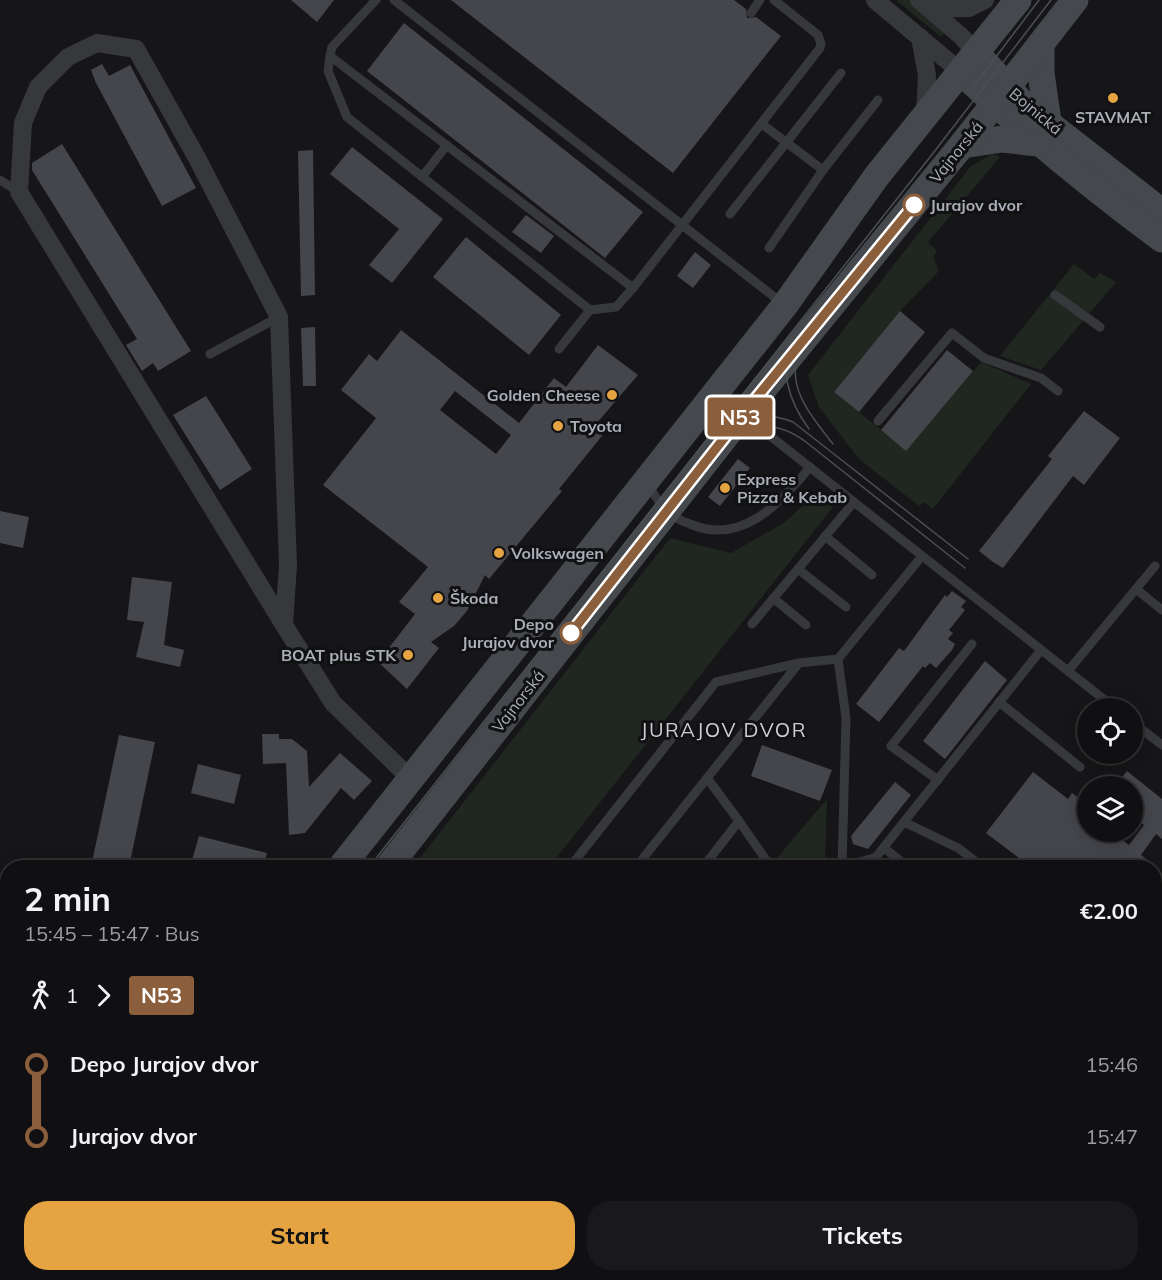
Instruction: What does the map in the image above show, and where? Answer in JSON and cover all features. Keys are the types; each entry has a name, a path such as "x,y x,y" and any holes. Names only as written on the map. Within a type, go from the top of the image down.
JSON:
{"main road":[{"path":"347,860 785,305 876,177 1018,0"},
{"name":"Vajnorská","path":"393,860 743,414 962,145 1075,0"},
{"path":"962,145 1043,132 1041,46"},
{"name":"Bojnická","path":"969,62 1001,96 1043,132 1103,196 1162,239"},
{"name":"Bojnická","path":"1043,132 1162,212"}],"street":[{"name":"Bojnická","path":"875,0 920,37 969,62"},
{"path":"924,5 969,8 985,0"},
{"name":"Bojnická","path":"924,5 969,62"},
{"path":"920,37 927,75 925,115"},
{"path":"284,625 288,565 279,317 197,158 136,49 97,43 68,57 38,87 23,123 19,192 284,625 333,703 411,779"}],"lane":[{"path":"376,0 332,47 328,71 347,117 590,310"},
{"path":"394,0 785,305"},
{"path":"751,13 760,0"},
{"path":"559,349 590,310 616,307 633,288 762,124 821,44 818,35 774,0"},
{"path":"330,56 633,288"},
{"path":"730,214 785,141 841,73"},
{"path":"769,248 823,170 878,100"},
{"path":"762,124 823,170"},
{"path":"422,177 447,144"},
{"path":"0,180 19,192"},
{"path":"1055,295 1100,327"},
{"path":"210,354 279,317"},
{"path":"878,421 952,333 984,358 1041,378 1058,390"},
{"path":"716,392 1102,698"},
{"path":"646,482 667,511 699,528 720,532 738,530 758,519 810,467"},
{"path":"752,624 854,502"},
{"path":"825,536 872,575"},
{"path":"576,860 716,682 798,663 838,659 922,555"},
{"path":"1068,671 1155,566"},
{"path":"798,569 846,608"},
{"path":"1136,589 1162,610"},
{"path":"773,598 806,626"},
{"path":"938,780 891,746 972,644"},
{"path":"869,860 876,858 1041,650"},
{"path":"838,659 846,718 843,860"},
{"path":"642,860 798,663"},
{"path":"999,702 1080,767"},
{"path":"1143,730 1162,745"},
{"path":"707,778 766,860"},
{"path":"708,860 739,821"},
{"path":"904,822 958,848 974,860"},
{"path":"884,848 899,860"}],"shaded area":[{"path":"896,0 909,0 947,30 941,37"},
{"path":"992,154 1000,157 928,242 937,251 933,257 939,271 900,311 834,392 906,450 981,362 1031,384 933,509 923,502 919,506 859,459 819,407 808,375 971,166"},
{"path":"1074,264 1094,279 1100,273 1116,282 1041,370 1000,356"},
{"path":"815,494 833,507 555,860 418,860 670,538 731,553 784,523"},
{"path":"827,799 825,860 776,859"}],"building":[{"path":"291,0 334,0 317,22"},
{"path":"451,0 734,0 746,9 747,18 756,17 781,36 673,173"},
{"path":"404,23 643,212 605,258 367,71"},
{"path":"102,64 109,76 130,65 196,188 162,206 96,83 91,70"},
{"path":"62,144 191,351 158,371 153,363 142,371 126,345 137,339 32,170 32,163"},
{"path":"352,147 443,219 392,283 369,265 399,229 330,174"},
{"path":"313,150 315,295 301,296 298,151"},
{"path":"526,215 554,236 541,253 512,232"},
{"path":"466,237 561,315 529,355 433,277"},
{"path":"695,252 711,265 693,288 677,276"},
{"path":"900,311 925,332 859,412 834,392"},
{"path":"315,327 316,386 303,386 301,328"},
{"path":"401,330 519,423 554,378 566,387 598,345 638,375 596,424 606,431 559,489 562,491 489,579 485,575 467,611 454,626 431,642 439,648 407,689 378,662 415,614 399,602 428,567 323,485 376,418 341,390 369,354 377,361","holes":["455,391 511,435 496,454 440,410"]},
{"path":"947,350 973,371 906,451 881,430"},
{"path":"206,396 252,469 220,490 173,415"},
{"path":"1084,411 1120,438 1084,485 1073,476 1003,568 979,551 1052,459 1048,456"},
{"name":"Express Pizza & Kebab","path":"738,459 750,468 720,506 708,497"},
{"path":"0,511 29,517 23,548 0,543"},
{"path":"132,577 172,582 164,645 184,650 180,667 136,657 144,622 127,620"},
{"path":"952,591 966,601 961,607 965,610 949,630 953,633 948,639 955,644 952,650 936,668 930,663 925,668 923,666 879,722 856,704 899,648 904,651 945,595 947,597"},
{"path":"985,661 1007,680 945,759 923,741"},
{"path":"262,734 279,734 279,739 292,739 307,751 309,787 340,753 372,781 354,800 341,788 305,833 289,835 286,763 263,764"},
{"path":"119,735 155,742 130,860 92,860"},
{"path":"762,745 832,770 820,801 751,776"},
{"path":"198,764 241,775 234,804 191,793"},
{"path":"1127,771 1133,776 1123,776"},
{"path":"1033,772 1068,799 1072,793 1077,797 1077,842 1125,842 1129,845 1131,842 1143,842 1143,784 1162,799 1162,839 1156,834 1141,855 1148,860 1022,860 986,833"},
{"path":"895,782 911,795 868,849 853,844 851,836"},
{"path":"199,836 267,853 265,860 192,860"}],"tram line":[{"path":"974,86 1039,0"},
{"path":"375,860 934,152 1051,0"},
{"path":"810,317 797,355 795,371 797,385 809,412 833,444"},
{"path":"792,337 786,361 788,384 796,408 809,429"},
{"path":"719,429 737,420 755,416 774,417 793,422 968,559"},
{"path":"702,453 727,437 752,427 765,426 792,433 965,568"}],"bus line":[{"name":"N53","path":"571,633 743,414 914,205"}],"place":[{"name":"STAVMAT","path":"1113,98"},
{"name":"Jurajov dvor","path":"914,205"},
{"name":"Golden Cheese","path":"612,395"},
{"name":"Toyota","path":"558,426"},
{"name":"Express Pizza & Kebab","path":"725,488"},
{"name":"Volkswagen","path":"499,553"},
{"name":"Škoda","path":"438,598"},
{"name":"Depo Jurajov dvor","path":"571,633"},
{"name":"BOAT plus STK","path":"408,655"}],"district":[{"name":"JURAJOV DVOR","path":"724,730"}]}
